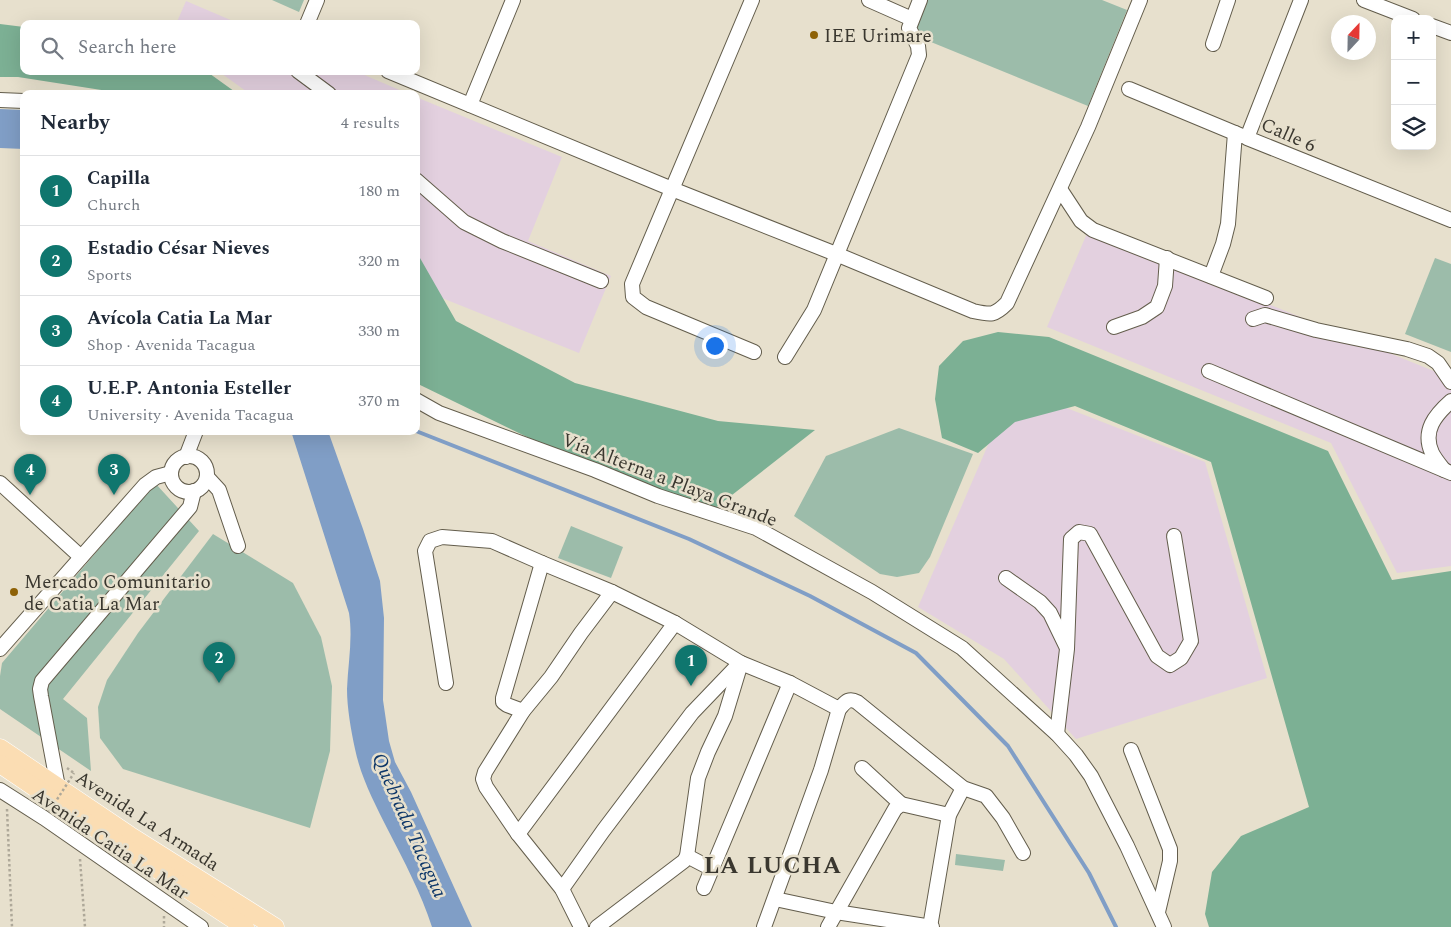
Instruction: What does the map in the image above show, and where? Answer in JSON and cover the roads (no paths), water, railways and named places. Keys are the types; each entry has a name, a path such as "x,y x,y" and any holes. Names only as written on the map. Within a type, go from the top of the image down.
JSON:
{"main road":[{"name":"Avenida La Armada","path":"0,748 129,835 275,927"},
{"name":"Avenida La Armada","path":"0,764 113,841 245,927"}],"street":[{"path":"308,20 316,0"},
{"path":"470,105 513,0"},
{"path":"752,0 632,284 633,297 646,307 754,352"},
{"path":"869,0 912,19"},
{"path":"785,357 814,310 919,55 918,46 909,28 920,0"},
{"path":"398,75 672,190 836,254 973,311 988,314 999,311 1007,303 1088,127 1140,0"},
{"path":"1213,44 1228,0"},
{"name":"Calle 6","path":"1301,0 1241,136 1451,220"},
{"path":"1364,0 1403,15"},
{"path":"1436,28 1451,34"},
{"path":"303,75 324,90"},
{"path":"1130,89 1241,136 1228,224 1211,276"},
{"path":"0,100 20,101"},
{"path":"420,184 464,222 502,241 601,281"},
{"path":"1060,189 1081,221 1093,230 1266,298"},
{"path":"1114,327 1142,317 1157,307 1165,286 1167,258"},
{"path":"1253,319 1265,315 1316,330 1407,349 1428,356 1438,363 1451,382"},
{"path":"1209,371 1447,471"},
{"path":"1447,471 1432,453 1428,435 1434,419 1451,400"},
{"name":"Vía Alterna a Playa Grande","path":"420,402 439,413 595,470 658,496 756,528 872,592 962,648 1057,734 1076,754 1091,776 1127,846 1164,927"},
{"path":"194,435 186,456 176,462 171,473 174,484 184,491 194,491 203,486 207,477"},
{"path":"186,456 197,458 202,462 207,477 219,490 238,546"},
{"path":"0,649 145,485 156,476 171,473"},
{"path":"0,483 81,557"},
{"path":"58,787 41,696 42,681 190,507 194,491"},
{"path":"1057,734 1067,648 1070,539 1079,532 1090,534 1158,656 1170,665 1181,658 1190,641 1174,536"},
{"path":"446,683 425,551 430,541 442,537 492,541 542,564 612,592 676,623 741,663 790,683 839,709"},
{"path":"523,711 507,706 503,702 503,698 542,564"},
{"path":"1006,578 1040,602 1050,613 1067,648"},
{"path":"582,927 562,890 518,834 486,787 483,779 485,772 523,711 551,677 612,592"},
{"path":"518,834 676,623"},
{"path":"597,927 684,861 687,856 698,778 725,716 741,663"},
{"path":"562,890 603,831 692,713 741,663"},
{"path":"704,888 790,683"},
{"path":"764,927 821,770 839,709 848,700 852,699 857,702 963,788 986,796 1003,818 1023,853"},
{"path":"1131,750 1170,849 1170,861 1158,912"},
{"path":"862,768 901,804 949,815"},
{"path":"774,899 836,912 931,927 949,815 963,788"},
{"name":"Avenida Catia La Mar","path":"3,793 44,818 201,927"},
{"path":"828,927 895,809 901,804"},
{"path":"687,856 712,869"}],"water":[{"path":"0,109 20,110 20,149 0,148"},
{"name":"Quebrada Tacagua","path":"292,435 329,435 380,581 384,618 383,700 389,741 395,762 411,792 472,927 432,927 406,865 373,801 365,781 354,742 348,704 349,613"}],"waterway":[{"path":"420,433 689,539 810,596 916,653 1008,746 1089,873 1116,927"}],"place":[{"name":"IEE Urimare","path":"814,35"},
{"name":"U.E.P. Antonia Esteller","path":"30,495"},
{"name":"Avícola Catia La Mar","path":"114,495"},
{"name":"Mercado Comunitario de Catia La Mar","path":"14,592"},
{"name":"Estadio César Nieves","path":"219,683"},
{"name":"Capilla","path":"691,686"}],"district":[{"name":"LA LUCHA","path":"773,865"}]}
